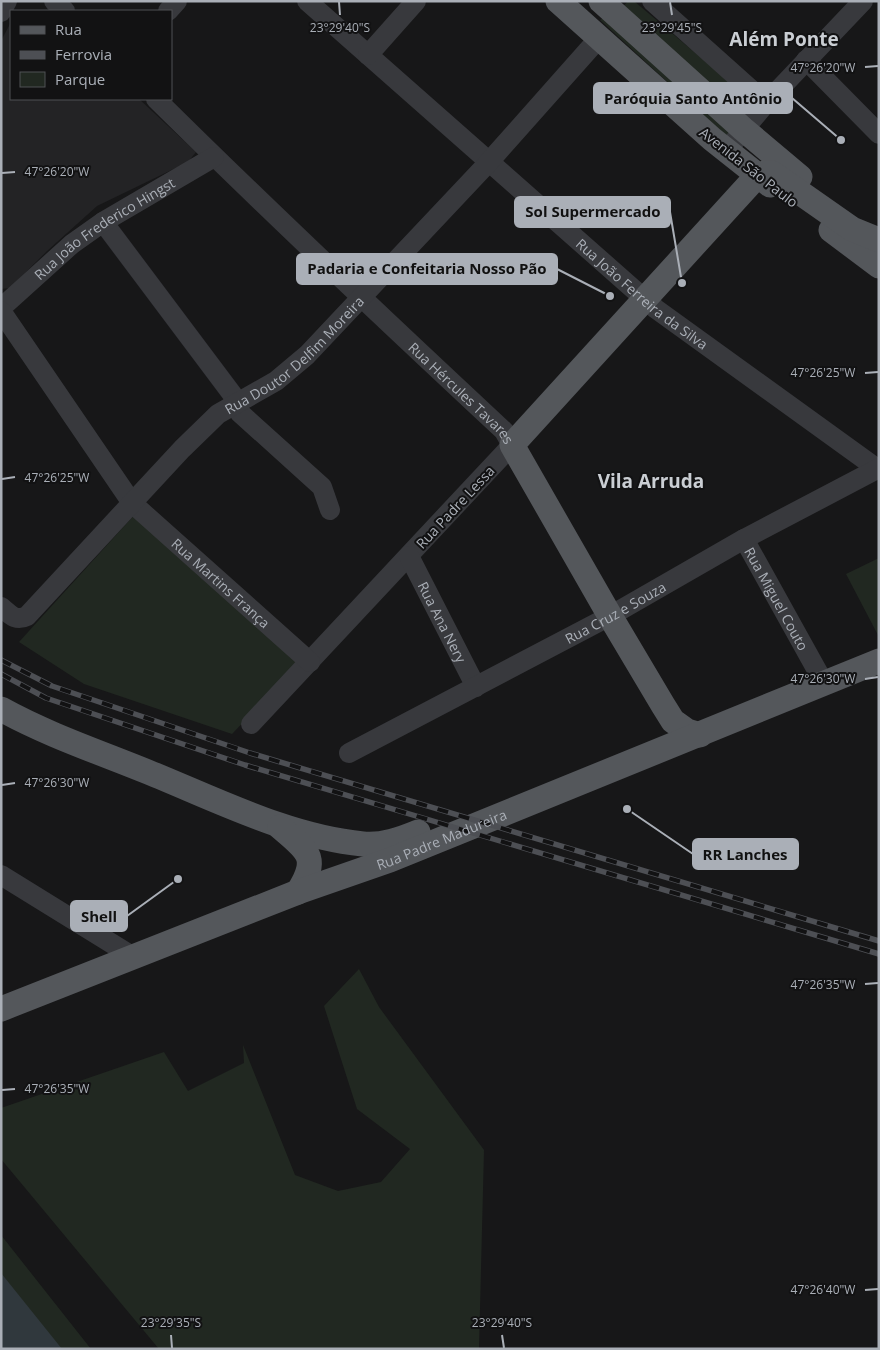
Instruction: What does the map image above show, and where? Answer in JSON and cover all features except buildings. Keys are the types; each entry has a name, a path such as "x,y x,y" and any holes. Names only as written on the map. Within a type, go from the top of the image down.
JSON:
{"main road":[{"name":"Avenida São Paulo","path":"558,1 757,176 879,266"},
{"name":"Avenida São Paulo","path":"601,1 743,129 879,240"},
{"path":"757,176 772,173 852,229 879,240"},
{"name":"Rua Padre Lessa","path":"512,445 757,176"},
{"name":"Rua Hércules Tavares","path":"512,445 662,705 673,721 687,731 700,735"},
{"name":"Rua Padre Madureira","path":"1,1009 298,892 390,860 879,661"},
{"path":"1,692 28,706 82,745"},
{"name":"Rua Padre Madureira","path":"277,824 328,839 366,845 397,841 658,736 666,720 662,705"},
{"path":"1,709 55,735 277,824 304,848 309,856 308,872 298,892"}],"street":[{"path":"1,12 7,1"},
{"path":"54,1 64,10"},
{"name":"Rua João Ferreira da Silva","path":"307,1 656,310 878,469"},
{"path":"368,55 416,1"},
{"path":"652,1 766,103"},
{"path":"727,150 766,103 863,1"},
{"name":"Rua Doutor Delfim Moreira","path":"1,607 14,618 21,620 27,616 212,419 235,403 276,381 308,355 488,163 599,38"},
{"path":"806,60 879,134"},
{"name":"Rua Hércules Tavares","path":"157,100 214,157 504,431 512,445"},
{"name":"Rua João Frederico Hingst","path":"1,310 72,244 103,222 214,157"},
{"path":"103,222 232,394 240,413 322,487 330,510"},
{"name":"Rua Martins França","path":"1,310 132,503 310,662"},
{"name":"Rua Padre Lessa","path":"251,724 512,445"},
{"name":"Rua Cruz e Souza","path":"349,753 610,616 744,539 878,469"},
{"name":"Rua Miguel Couto","path":"744,539 824,683"},
{"name":"Rua Ana Nery","path":"410,556 476,687"},
{"path":"1,875 132,956"}],"shaded area":[{"path":"10,24 10,100 140,100 196,152 188,162 97,206 47,251 10,288 1,289 1,41"},
{"path":"1,1273 62,1349 1,1349"}],"green space":[{"path":"628,1 634,1 753,102 746,118 620,10"},
{"path":"608,15 730,132 725,135 600,20"},
{"path":"137,512 300,663 232,734 84,684 19,642"},
{"path":"879,558 879,637 846,574"},
{"path":"359,969 379,1007 484,1150 479,1349 159,1349 1,1159 1,1108 164,1052 188,1091 244,1063 243,1045 295,1175 338,1191 381,1182 410,1149 357,1109 324,1006"},
{"path":"1,1235 91,1349 1,1349"}],"railway":[{"path":"1,660 52,686 250,753 879,941"},
{"path":"1,674 46,698 245,765 879,954"}],"place":[{"name":"Paróquia Santo Antônio","path":"841,140"},
{"name":"Sol Supermercado","path":"682,283"},
{"name":"Padaria e Confeitaria Nosso Pão","path":"610,296"},
{"name":"RR Lanches","path":"627,809"},
{"name":"Shell","path":"178,879"}],"district":[{"name":"Além Ponte","path":"784,39"},
{"name":"Vila Arruda","path":"651,481"}]}
